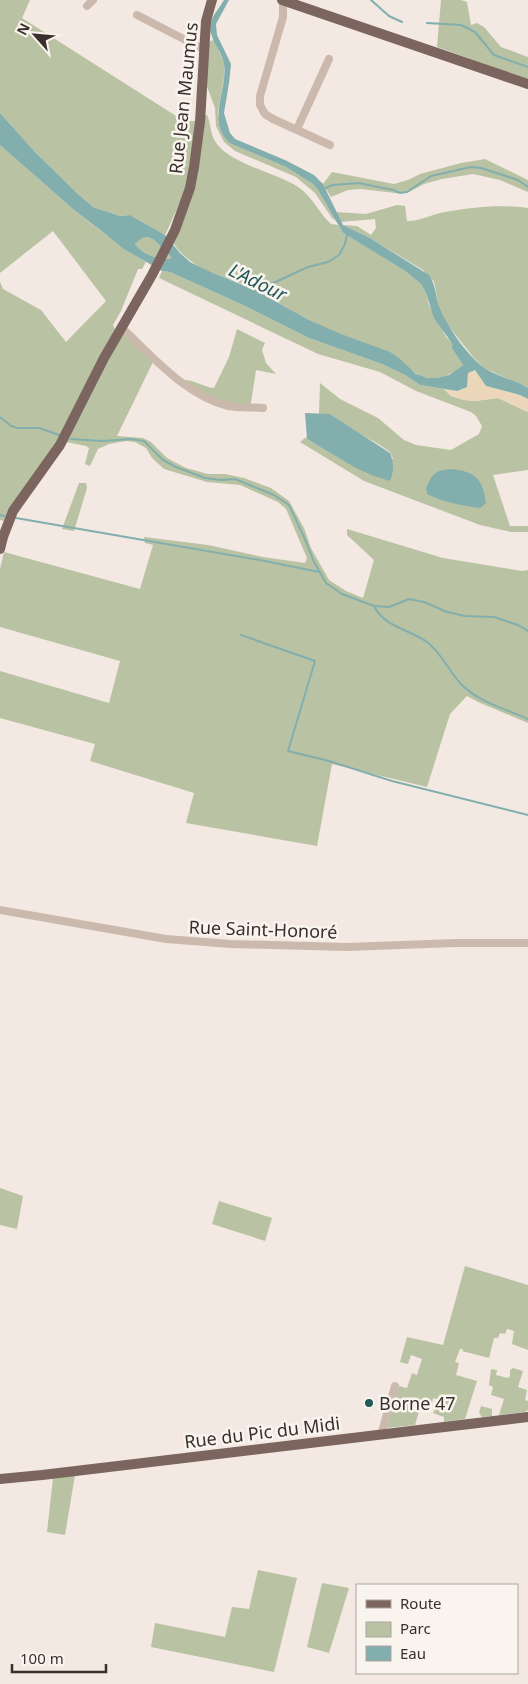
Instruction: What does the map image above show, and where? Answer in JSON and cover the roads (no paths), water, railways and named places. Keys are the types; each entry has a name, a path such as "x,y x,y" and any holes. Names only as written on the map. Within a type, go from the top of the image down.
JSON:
{"main road":[{"name":"Rue Jean Maumus","path":"0,549 13,511 60,445 104,358 152,275 174,230 190,188 194,167 200,122 206,21 212,0"},
{"path":"283,0 528,84"},
{"name":"Rue du Pic du Midi","path":"0,1479 528,1417"}],"street":[{"path":"87,6 93,0"},
{"path":"283,0 283,17 261,87 260,105 266,114 273,119 330,145"},
{"path":"137,15 204,49"},
{"path":"297,129 329,59"},
{"path":"121,326 180,381 199,394 229,406 263,408"},
{"name":"Rue Saint-Honoré","path":"0,910 166,939 231,944 346,947 456,943 528,944"},
{"path":"381,1435 395,1386"}],"water":[{"path":"224,0 229,0 216,24 217,35 231,64 224,113 230,133 235,139 285,160 314,175 323,184 343,225 370,238 429,275 439,306 454,334 466,351 486,369 528,388 528,399 486,386 475,370 468,373 467,387 457,391 420,385 382,364 309,338 243,305 170,272 162,271 124,249 73,209 0,145 0,113 35,152 93,207 120,216 130,215 165,235 190,262 257,291 309,320 390,352 416,374 427,378 449,375 463,365 451,347 453,345 434,318 421,284 405,271 343,233 313,184 286,167 230,143 223,135 219,115 224,64 212,37 210,24","holes":["148,237 153,239 171,257 170,259 151,256 135,244 142,238"]},
{"path":"305,413 330,414 390,453 393,467 390,481 356,468 307,439"},
{"path":"451,469 472,474 480,482 486,503 480,508 473,507 460,505 427,494 426,489 432,476 441,470"}],"waterway":[{"path":"371,0 389,16 402,22"},
{"path":"427,23 461,25 475,32 494,55 528,67"},
{"path":"323,189 333,185 359,183 400,193 407,192 431,176 471,167 481,168 518,180 528,187"},
{"name":"L'Adour","path":"256,291 308,267 328,262 339,255 347,235"},
{"path":"0,417 11,426 39,428 59,435"},
{"path":"71,439 102,441 131,439 144,441 163,460 176,467 205,478 235,479 274,495 289,505 314,562 326,583 342,594 374,606 389,607 409,599 465,616 494,617 518,625 528,631"},
{"path":"0,515 4,516"},
{"path":"16,518 319,572"},
{"path":"374,606 384,619 427,642 442,658 458,681 470,692 528,719"},
{"path":"241,635 315,661 288,751 329,761 392,781 528,815"}],"place":[{"name":"Borne 47","path":"369,1403"}]}
